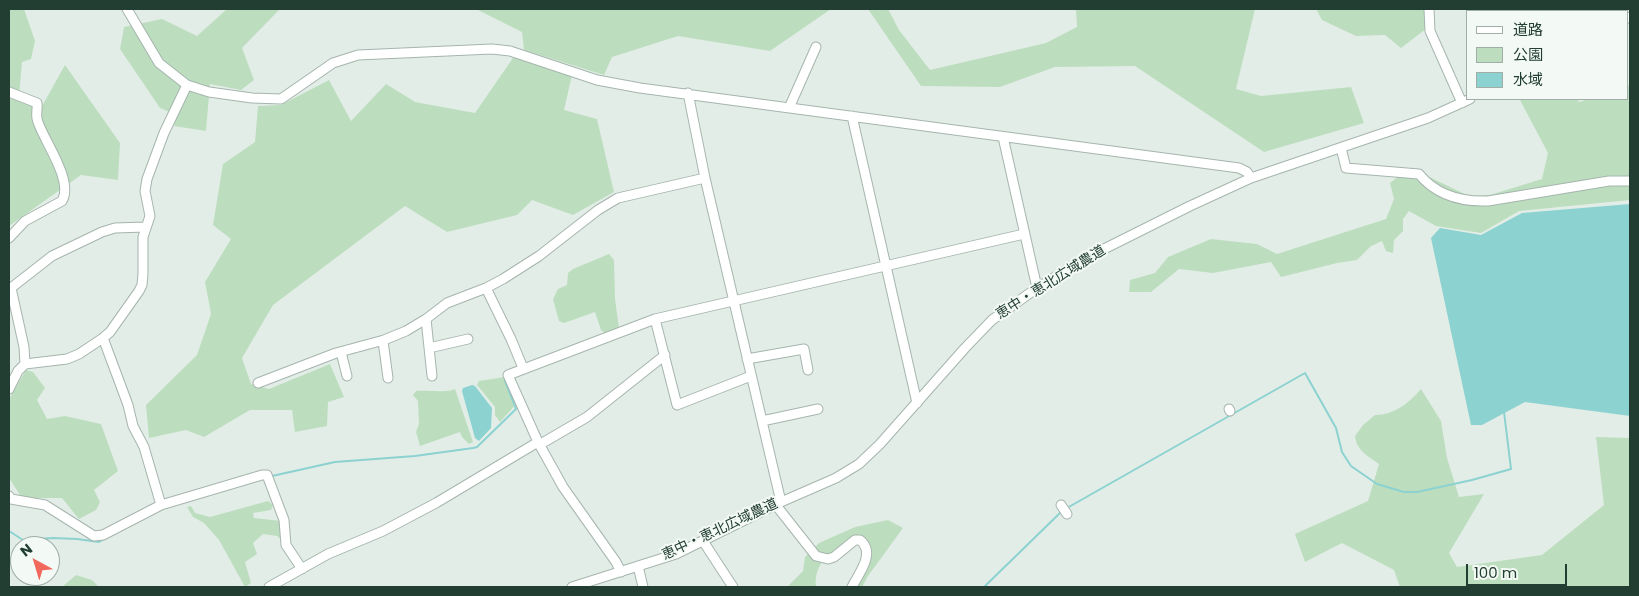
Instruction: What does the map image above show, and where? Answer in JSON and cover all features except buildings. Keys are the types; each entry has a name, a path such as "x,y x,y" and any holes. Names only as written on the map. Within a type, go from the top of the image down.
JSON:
{"street":[{"path":"128,9 159,63 187,85 208,92 252,98 281,99 332,63 358,55 492,49 510,51 598,80 640,88 1239,168 1247,172 1251,178"},
{"path":"1429,9 1430,31 1466,101"},
{"path":"789,108 816,47"},
{"path":"9,389 18,371 25,364 67,358 79,354 103,338 110,332 142,285 142,236 150,216 145,191 147,179 164,133 187,85"},
{"path":"9,92 37,103 38,123 59,164 65,192 62,201 25,222 9,238"},
{"path":"688,93 762,421 778,503 816,556 828,559 834,557 855,540 860,540 864,543 867,550 867,558 852,587"},
{"name":"恵中・恵北広域農道","path":"572,587 676,554 778,503 836,478 859,464 875,449 992,320 1037,288 1090,256 1251,178 1428,118 1466,101"},
{"path":"852,116 917,403"},
{"path":"1003,137 1037,288"},
{"path":"1341,148 1346,168 1419,174 1426,183 1452,198 1472,202 1609,181 1630,181"},
{"path":"258,383 341,352 406,331 426,319 447,302 486,288 503,279 539,256 598,210 618,198 706,178"},
{"path":"25,364 24,347 10,285 52,256 102,232 115,228 145,227"},
{"path":"621,572 564,488 538,443 508,375 655,319 1024,234"},
{"path":"486,288 523,368"},
{"path":"9,319 18,317"},
{"path":"426,319 432,376"},
{"path":"655,319 677,405 751,376"},
{"path":"103,338 128,405 133,426 144,447 161,505"},
{"path":"429,348 468,339"},
{"path":"383,340 388,378"},
{"path":"747,359 804,349 808,370"},
{"path":"341,352 347,376"},
{"path":"269,587 328,554 383,532 587,417 664,356"},
{"path":"762,421 818,409"},
{"path":"9,496 11,499 44,505 94,536 103,535 161,505 262,475 268,475 284,520 286,545 302,569"},
{"path":"703,541 733,587"},
{"path":"638,566 643,587"}],"green space":[{"path":"9,9 24,9 35,41 31,59 22,62 19,97 41,108 65,65 120,143 118,180 81,175 9,226"},
{"path":"227,9 280,9 242,48 254,80 241,90 210,84 206,131 174,126 177,115 160,108 120,49 124,27 162,19 197,36"},
{"path":"476,9 831,9 770,51 678,36 612,57 604,75 524,50 522,32"},
{"path":"868,9 888,9 899,30 930,70 1046,43 1077,27 1076,9 1255,9 1236,89 1261,96 1351,87 1364,123 1264,152 1135,66 1055,67 1000,87 921,86"},
{"path":"1316,9 1425,9 1426,29 1401,48 1385,35 1356,36 1322,20"},
{"path":"515,55 572,75 564,110 597,119 614,192 573,215 532,200 517,215 447,232 405,206 273,305 242,358 251,384 269,389 330,364 344,397 328,402 327,426 295,432 292,410 250,410 204,437 186,430 149,438 146,405 197,355 211,314 205,282 231,239 213,225 223,164 255,142 258,106 281,105 329,80 351,121 386,84 415,102 475,113"},
{"path":"1629,86 1630,200 1519,211 1481,233 1436,226 1409,211 1403,219 1403,231 1394,240 1393,253 1386,251 1382,241 1371,246 1357,260 1281,277 1271,262 1213,273 1179,269 1151,292 1129,292 1130,280 1155,273 1168,257 1211,239 1257,244 1277,254 1386,219 1394,199 1390,183 1399,176 1425,175 1469,196 1490,195 1542,179 1548,153 1520,100 1578,100 1579,102 1586,100 1629,100"},
{"path":"609,254 614,260 615,299 619,328 605,333 601,330 595,312 564,323 559,321 553,299 558,289 567,285 568,273 573,269"},
{"path":"26,370 33,372 45,388 37,400 47,419 65,416 101,424 118,471 94,490 100,502 96,510 79,519 62,498 22,498 9,478 9,399"},
{"path":"505,377 517,403 500,422 495,415 495,407 477,385 479,381"},
{"path":"455,389 473,442 469,444 460,432 420,446 416,432 419,424 418,401 413,395 416,391"},
{"path":"1421,389 1441,421 1447,458 1459,497 1484,494 1449,553 1457,567 1542,555 1604,505 1596,437 1630,438 1630,587 1400,587 1394,570 1342,543 1305,562 1295,534 1368,501 1379,464 1360,449 1355,436 1363,425 1375,415 1389,413 1401,407"},
{"path":"268,501 273,505 271,510 253,513 254,518 281,521 283,541 277,536 263,534 253,543 257,554 245,562 251,583 245,587 219,540 204,523 193,517 187,507 191,506 195,513 210,517"},
{"path":"888,520 903,528 862,587 856,585 872,552 865,540 855,538 833,552 822,563 816,578 816,587 790,587 789,585 803,571 805,557 819,543 855,527"},
{"path":"76,575 92,580 99,587 62,587"}],"water":[{"path":"1630,204 1630,416 1525,402 1482,425 1471,425 1431,238 1440,228 1481,235 1522,213"},
{"path":"475,386 492,408 491,428 479,441 475,438 462,391 463,388"}],"waterway":[{"path":"1067,508 1305,373 1336,428 1342,452 1351,466 1377,484 1404,492 1417,492 1511,469 1504,412"},
{"path":"272,476 335,462 415,456 477,447 516,409 505,381"},
{"path":"984,587 1061,512"},
{"path":"9,531 23,540 53,538 99,542 106,538"}]}
